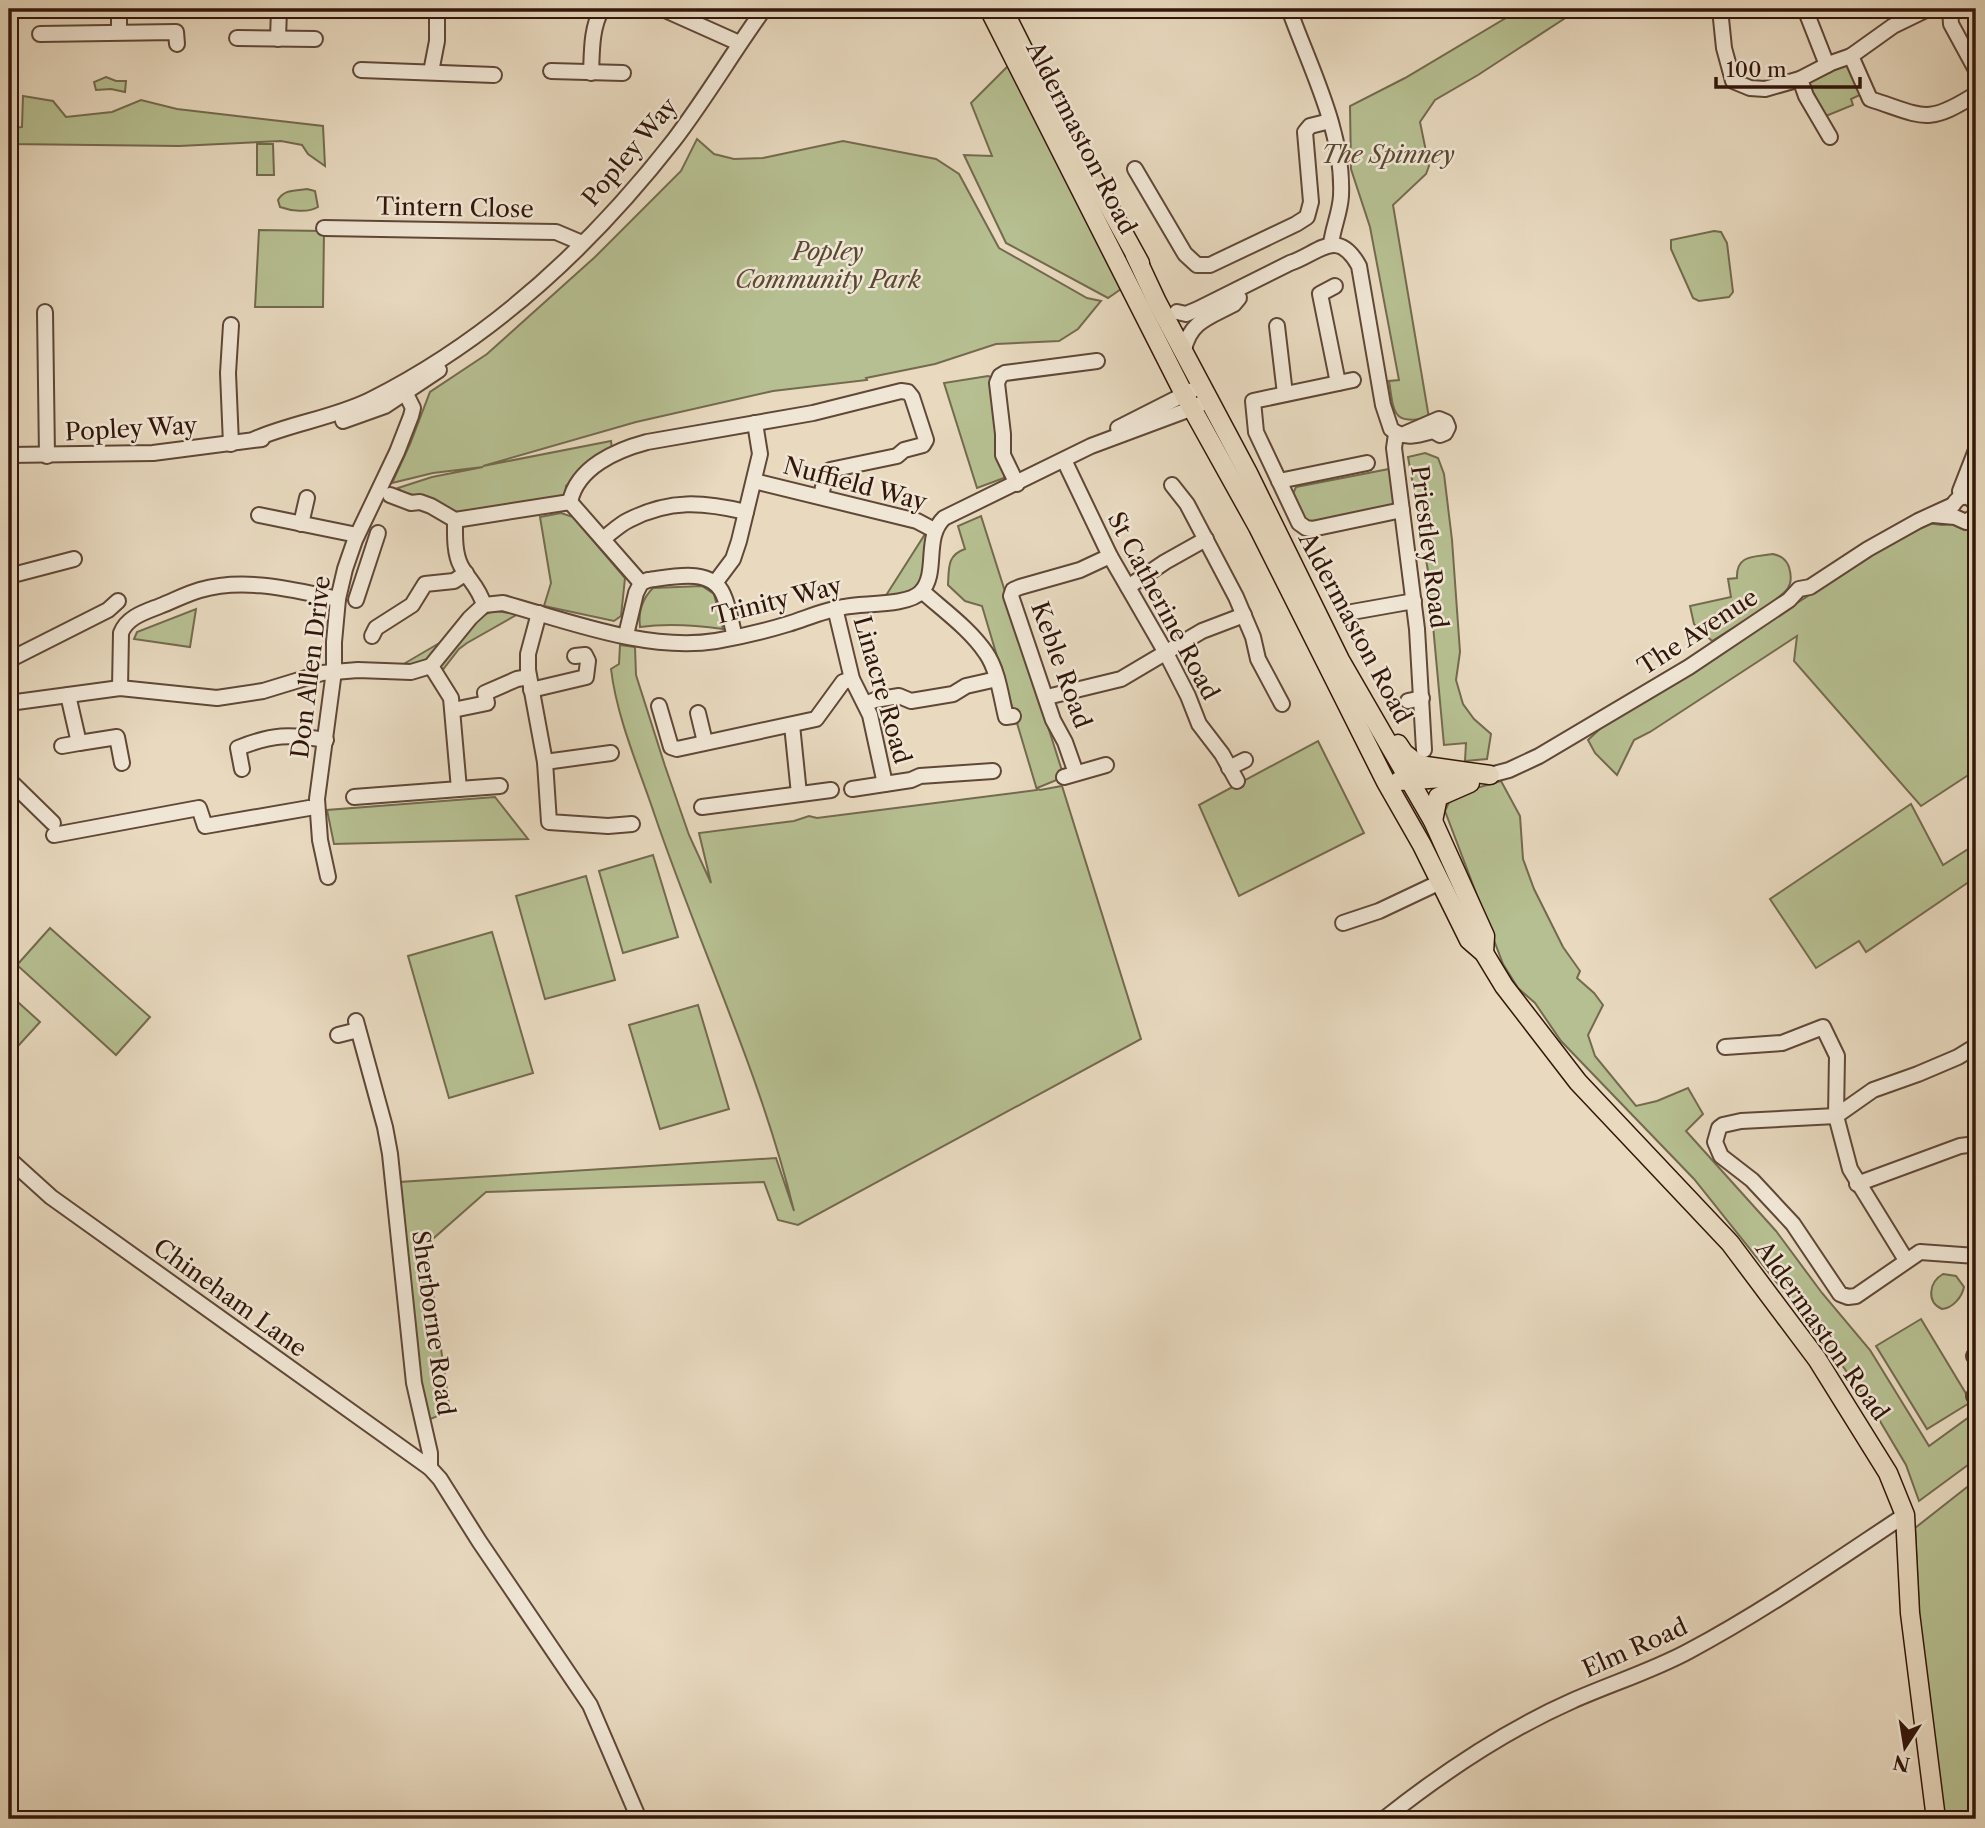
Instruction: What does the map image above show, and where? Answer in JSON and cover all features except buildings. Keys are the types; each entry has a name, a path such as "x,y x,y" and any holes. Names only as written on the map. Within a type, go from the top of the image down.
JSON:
{"main road":[{"name":"Aldermaston Road","path":"989,9 1150,326 1258,527 1386,782 1422,845 1437,883 1469,940 1484,953 1504,986 1578,1082 1730,1244 1816,1359 1880,1458 1905,1515 1910,1613 1936,1819"},
{"name":"Aldermaston Road","path":"1003,9 1135,255 1174,320 1184,350 1340,660 1418,765 1433,821 1485,936 1484,953"},
{"name":"Aldermaston Road","path":"1174,320 1169,346 1189,401"},
{"path":"1150,326 1158,328 1174,320"},
{"path":"1418,765 1404,787 1423,831 1422,845"},
{"path":"1386,782 1418,765 1490,775"},
{"path":"1433,821 1438,797 1490,775"},
{"path":"1437,883 1458,874"}],"street":[{"path":"119,9 119,32"},
{"path":"278,38 279,9"},
{"path":"432,72 437,41 437,9"},
{"path":"591,73 594,33 597,17 602,9"},
{"name":"Popley Way","path":"9,456 153,453 231,444 255,439 389,396 512,309 633,191 674,139 764,9"},
{"path":"1174,320 1304,258 1324,245 1331,244 1338,217 1341,186 1330,121 1318,81 1289,9"},
{"path":"1720,9 1724,48 1733,81 1750,88 1765,89 1800,79 1851,56 1893,26 1928,9"},
{"path":"1804,9 1827,65"},
{"path":"1950,9 1951,23 1976,70"},
{"path":"668,10 739,43"},
{"path":"40,34 176,32 177,44"},
{"path":"237,38 315,39"},
{"path":"1851,56 1870,100 1922,117 1941,114 1976,94"},
{"path":"361,70 494,76"},
{"path":"551,71 623,73"},
{"path":"1800,79 1806,96 1830,137"},
{"path":"1135,169 1185,254 1197,265 1210,265 1307,217 1311,202 1305,132 1310,126 1330,121"},
{"name":"Tintern Close","path":"324,228 556,232 582,243"},
{"name":"Priestley Road","path":"1331,244 1349,252 1359,266 1383,405 1391,429 1399,434 1394,448 1414,601 1418,765"},
{"path":"1174,320 1200,318 1296,268 1304,258"},
{"path":"1335,286 1313,293 1338,383"},
{"path":"1184,350 1186,339 1193,327 1234,304 1239,298"},
{"path":"45,312 47,456"},
{"path":"231,444 228,373 232,325"},
{"path":"1277,326 1285,394"},
{"path":"1017,484 1003,455 997,383 1000,376 1005,373 1072,371 1097,361"},
{"path":"1353,380 1253,401 1256,432 1299,523 1306,528 1402,510"},
{"name":"Don Allen Drive","path":"328,877 320,840 317,799 334,671 338,599 357,535 405,432 413,408 403,387"},
{"path":"570,502 576,484 606,458 621,449 813,413 901,391 908,392 926,440 923,445 904,450 897,456 830,470 825,478 821,496"},
{"path":"1013,716 1006,717 997,679 987,653 922,592 928,576 934,530 950,515 1103,440 1113,430 1206,392"},
{"path":"389,396 405,432"},
{"path":"754,481 760,454 755,423"},
{"path":"1399,434 1415,428 1433,427"},
{"path":"1963,504 1967,474 1976,450"},
{"name":"St Catherine Road","path":"1064,460 1110,556 1166,653 1199,724 1222,754 1233,774 1245,760"},
{"path":"1279,481 1367,463"},
{"name":"Nuffield Way","path":"715,583 733,559 754,481 917,521 934,530"},
{"path":"1172,485 1187,504 1206,539 1244,615 1253,636 1258,659 1282,704"},
{"path":"390,495 411,503 420,502 431,506 455,520 570,502"},
{"path":"301,524 307,499"},
{"path":"570,502 641,583"},
{"path":"603,539 627,520 678,504 714,505 746,512"},
{"name":"The Avenue","path":"1490,775 1509,770 1539,756 1689,667 1789,600 1799,589 1810,587 1924,517 1963,504 1966,522 1976,515"},
{"path":"259,515 278,524 301,524 357,535"},
{"path":"9,703 120,688 217,698 263,691 334,671 411,672 431,666 470,618 484,606 478,587 460,564 455,539 455,520"},
{"path":"356,600 378,533"},
{"path":"1128,587 1206,539"},
{"name":"Keble Road","path":"1106,765 1070,775 1065,742 1053,720 1011,596 1013,590 1080,570 1110,556"},
{"path":"9,576 52,559 74,559"},
{"path":"345,569 363,575"},
{"path":"372,636 376,628 412,605 425,584 454,581 467,573"},
{"path":"626,635 641,583 696,576 715,583 723,593 735,637"},
{"path":"120,688 121,633 124,627 136,616 199,590 247,584 338,599"},
{"name":"Trinity Way","path":"484,606 503,603 583,626 626,635 677,642 714,641 781,626 835,608 902,600 922,592"},
{"path":"1352,612 1414,601"},
{"path":"9,660 113,605 124,627"},
{"name":"Linacre Road","path":"835,608 852,679 865,704 873,728 885,784"},
{"path":"539,613 528,654 530,683 545,762 549,822 608,826 632,824"},
{"path":"1047,697 1121,678 1202,631 1244,615"},
{"path":"453,709 487,703 485,693 517,679 530,683 586,677 588,661 585,655 575,656"},
{"path":"431,666 451,698 459,789"},
{"path":"659,706 671,747 677,749 816,719 843,682 852,679"},
{"path":"865,704 899,696 911,701 953,694 966,686 997,679"},
{"path":"68,695 79,743"},
{"path":"698,713 705,742"},
{"path":"792,725 799,794"},
{"path":"62,746 123,735 122,763"},
{"path":"242,769 238,748 253,742 274,736 293,735 326,740"},
{"path":"545,762 611,753"},
{"name":"Linacre Road","path":"852,789 911,780 920,776 987,775"},
{"path":"9,779 53,829 200,808 205,826 309,808"},
{"path":"354,797 500,786"},
{"path":"711,810 831,790"},
{"path":"1343,923 1379,911 1437,883"},
{"name":"Sherborne Road","path":"338,1035 357,1026 385,1127 414,1383 430,1452 430,1468 440,1479 590,1705 639,1819"},
{"path":"1724,1047 1782,1043 1822,1026 1834,1046 1836,1056 1836,1116 1845,1156 1857,1184 1906,1260"},
{"path":"1976,1046 1958,1058 1873,1090 1836,1116 1741,1121 1723,1125 1716,1134 1716,1148 1721,1156 1752,1180 1793,1224 1840,1294 1856,1296 1920,1252 1976,1256"},
{"path":"1857,1184 1960,1146 1976,1144"},
{"name":"Chineham Lane","path":"9,1159 72,1212 430,1468"},
{"name":"Elm Road","path":"1384,1819 1421,1790 1512,1730 1572,1701 1688,1652 1782,1597 1905,1515"}],"green space":[{"name":"The Spinney","path":"1521,9 1579,9 1435,100 1420,122 1429,166 1426,174 1393,205 1429,418 1408,420 1397,414 1392,401 1389,381 1399,380 1370,227 1351,169 1350,106 1405,78"},
{"path":"1010,64 1124,287 1108,298 1006,243 964,155 992,156 971,103"},
{"path":"1847,64 1862,94 1851,99 1853,105 1826,116 1808,83"},
{"path":"106,77 126,81 125,92 96,90 94,82"},
{"path":"23,96 53,101 66,117 112,112 141,100 177,109 323,126 325,166 308,154 302,145 281,141 179,146 9,144 9,129 22,127"},
{"name":"Popley Community Park","path":"697,139 714,154 734,159 763,158 843,141 936,159 959,174 999,248 1087,298 1101,301 1078,329 1059,341 996,344 935,364 866,378 867,380 773,391 636,422 483,466 611,441 612,449 566,486 565,498 457,515 404,494 398,488 432,477 483,467 433,473 392,483 430,392 487,354 595,257 681,171"},
{"path":"257,144 273,144 274,175 257,175"},
{"path":"307,189 315,191 318,207 299,211 280,207 278,200 283,194"},
{"path":"259,230 324,231 323,307 255,307"},
{"path":"1721,232 1727,243 1733,292 1729,297 1699,301 1693,298 1671,249 1671,240"},
{"path":"988,376 997,379 1005,471 1004,478 977,488 944,383"},
{"path":"1425,453 1438,458 1444,474 1460,652 1456,680 1463,704 1474,719 1491,734 1487,759 1465,761 1466,743 1444,745 1428,571 1408,457"},
{"path":"1389,469 1396,502 1394,508 1310,525 1304,522 1292,496 1296,487"},
{"path":"561,513 573,517 625,578 621,616 614,621 544,606 551,583 540,517"},
{"path":"981,516 1064,777 1037,788 1040,790 1062,786 1141,1039 798,1225 778,1220 764,1182 486,1192 426,1245 450,1411 428,1420 416,1374 399,1182 776,1158 794,1211 765,1110 623,725 611,669 619,664 620,645 635,647 636,675 665,766 689,835 711,883 699,833 794,821 809,816 817,818 1037,790 982,606 965,601 948,585 952,559 965,549 958,526"},
{"path":"1976,522 1976,770 1921,806 1794,661 1797,636 1634,740 1617,775 1595,753 1588,740 1602,727 1874,554 1927,523 1942,525"},
{"path":"927,531 931,536 926,577 912,594 885,597"},
{"path":"1773,554 1783,558 1788,564 1791,578 1788,588 1764,608 1712,641 1694,624 1690,606 1731,597 1728,579 1737,578 1743,561"},
{"path":"702,586 714,594 723,629 682,625 640,627 642,606 653,588"},
{"path":"196,609 190,647 134,639 137,632"},
{"path":"495,611 518,614 459,649 441,672 441,665 471,625"},
{"path":"448,638 431,660 395,669"},
{"path":"1318,741 1364,833 1239,896 1199,805"},
{"path":"1501,781 1520,816 1523,859 1534,889 1563,947 1580,971 1577,978 1603,1005 1588,1035 1595,1056 1636,1106 1657,1101 1688,1088 1703,1114 1686,1131 1776,1231 1822,1293 1870,1350 1929,1446 1976,1412 1976,1459 1919,1501 1906,1465 1874,1411 1837,1358 1694,1179 1561,1041 1535,1003 1518,988 1503,964 1445,811 1452,795"},
{"path":"495,797 528,839 334,844 327,810"},
{"path":"1911,804 1943,865 1976,844 1976,877 1866,952 1859,941 1816,968 1770,899"},
{"path":"653,855 678,937 623,953 599,871"},
{"path":"586,876 615,980 545,999 516,896"},
{"path":"50,928 150,1017 116,1055 17,965"},
{"path":"492,932 533,1073 449,1098 408,956"},
{"path":"9,994 40,1022 9,1056"},
{"path":"698,1005 729,1109 660,1129 629,1025"},
{"path":"1943,1274 1956,1276 1964,1287 1961,1295 1950,1307 1942,1309 1933,1302 1931,1292 1935,1282"},
{"path":"1921,1319 1971,1402 1927,1429 1876,1346"},
{"path":"1976,1480 1976,1819 1940,1819 1920,1630 1915,1528"}]}
